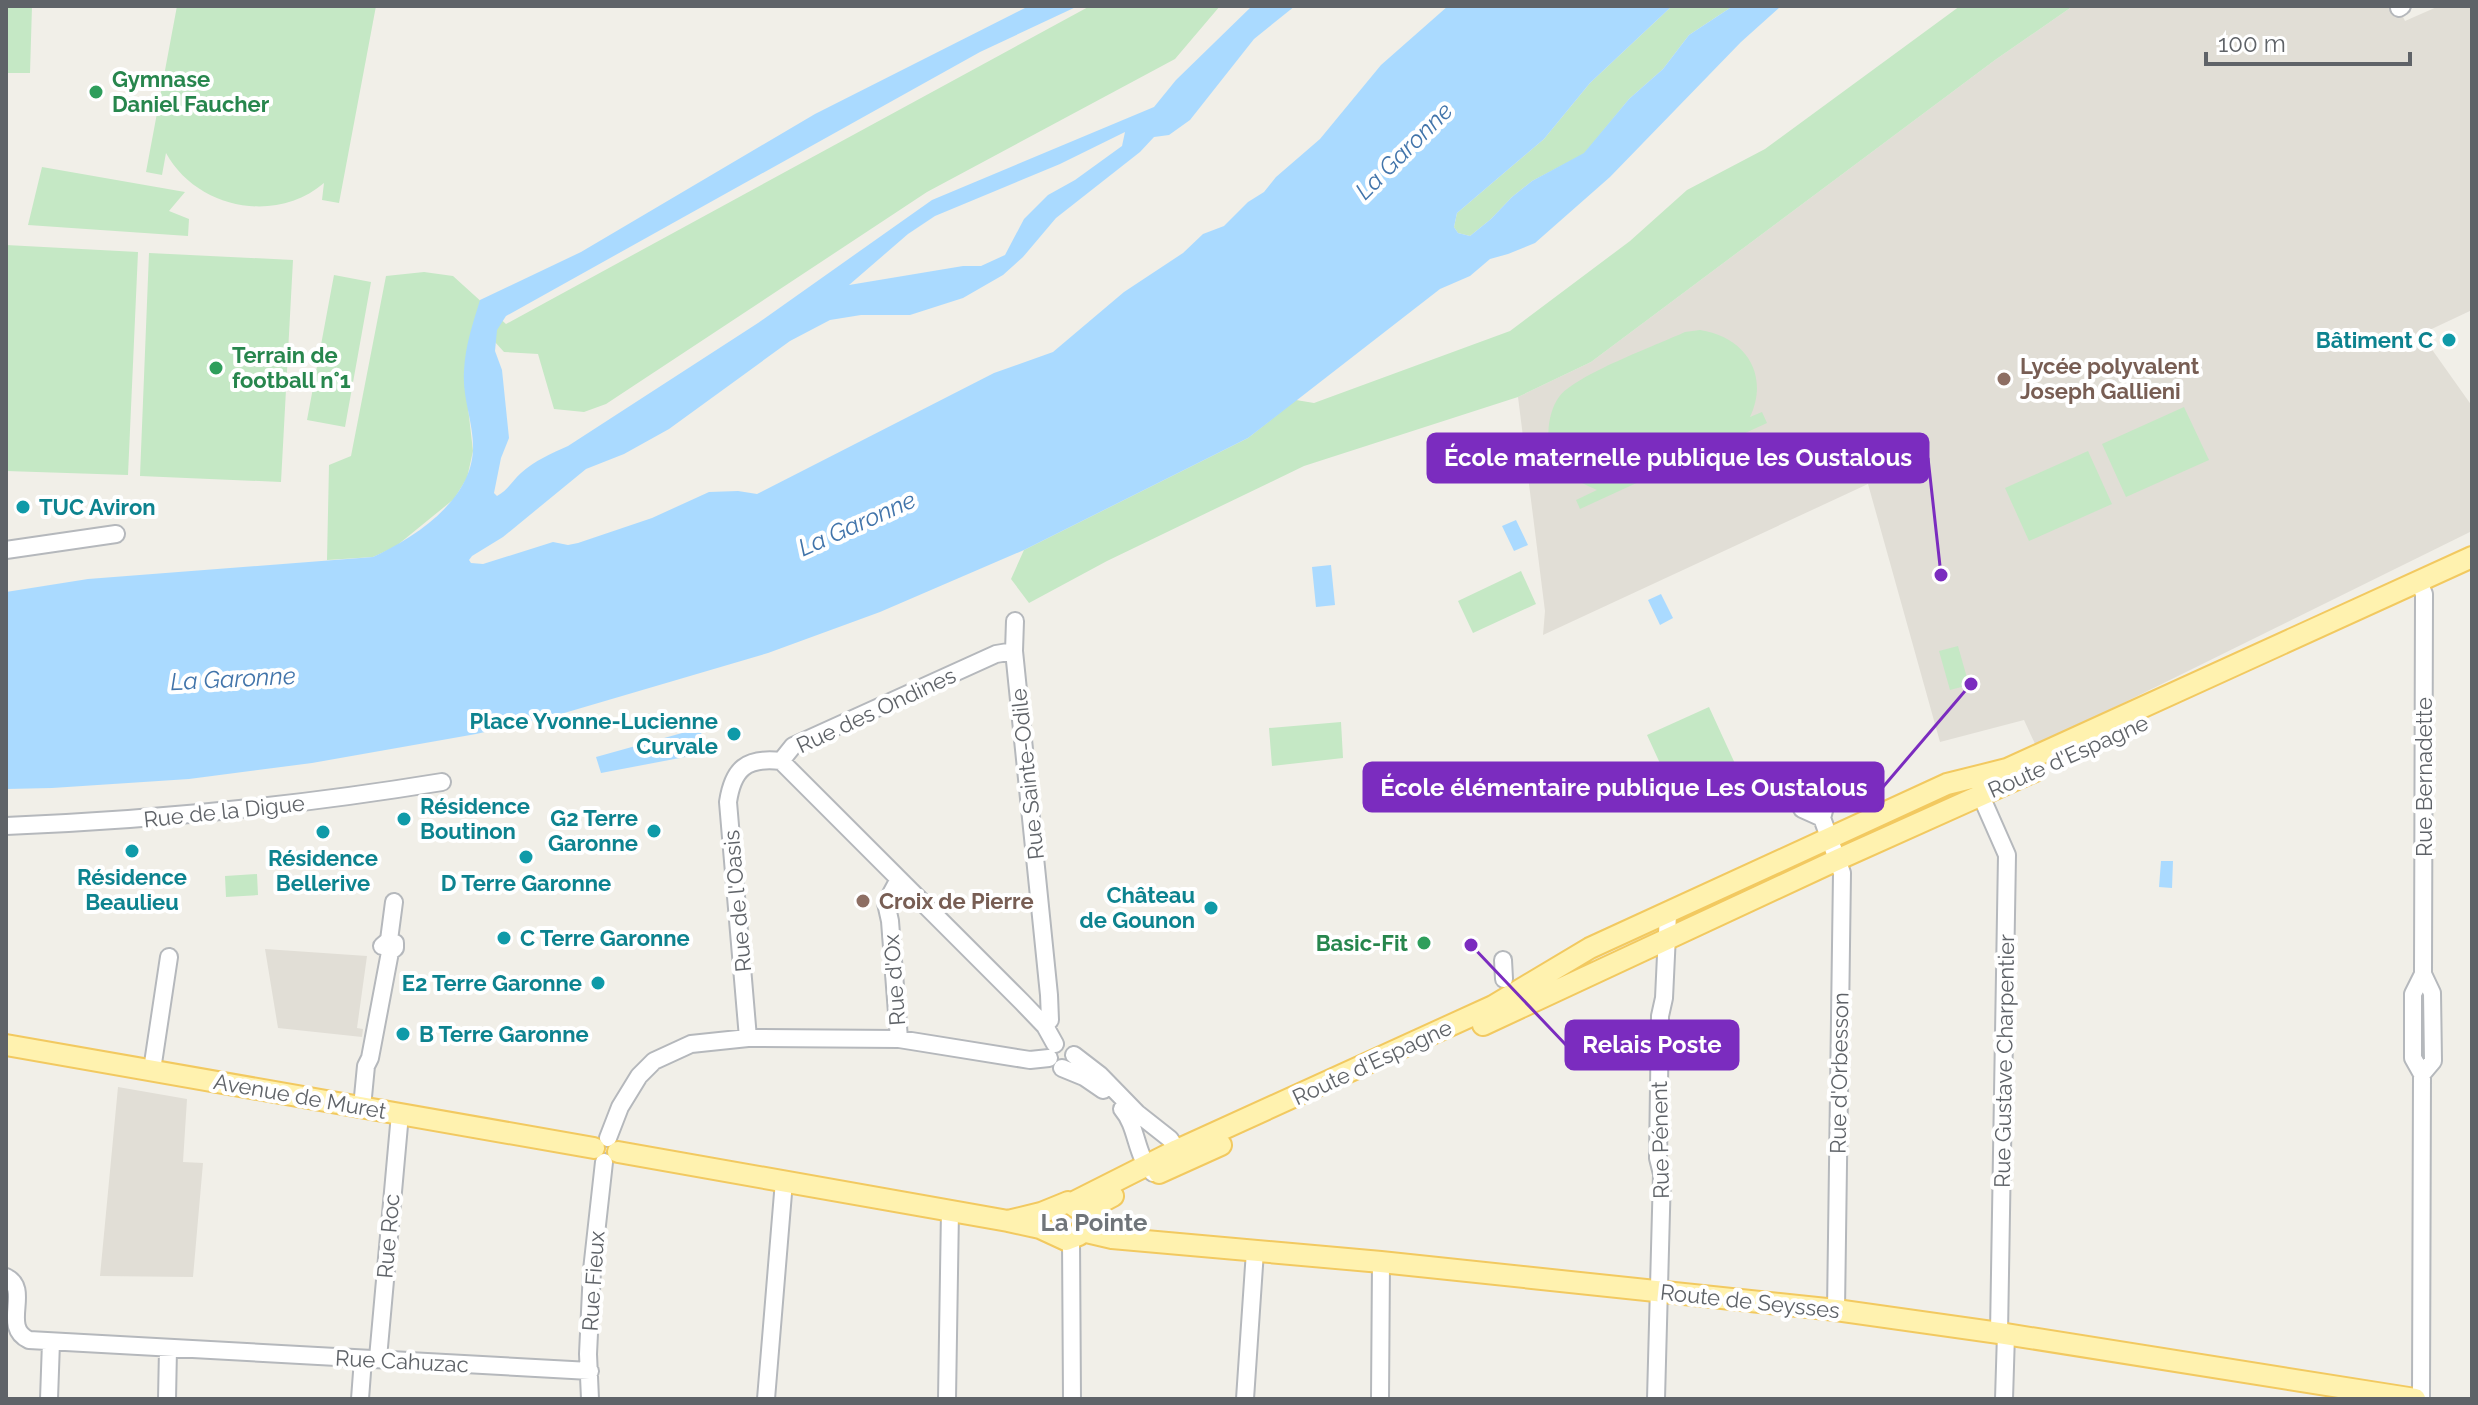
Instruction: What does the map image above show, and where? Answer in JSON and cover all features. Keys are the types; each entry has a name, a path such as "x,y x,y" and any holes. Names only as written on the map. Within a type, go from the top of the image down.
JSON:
{"main road":[{"name":"Route d'Espagne","path":"1177,1158 1665,942 1981,796 2422,588 2472,557"},
{"name":"Route d'Espagne","path":"1073,1220 1151,1171 1493,1006 1590,948 1947,784 2007,769 2422,588 2472,572"},
{"name":"Avenue de Muret","path":"6,1045 152,1070 363,1099 400,1114 950,1210 1051,1232 1048,1220 1073,1220"},
{"name":"Route de Seysses","path":"1073,1220 1112,1238 1381,1262 1836,1310 2418,1399"},
{"name":"Avenue de Muret","path":"1008,1221 1073,1220"}],"street":[{"path":"6,550 116,534"},
{"name":"Rue Bernadette","path":"2418,1399 2422,1074 2413,1058 2413,994 2423,974 2422,588"},
{"name":"Rue Sainte-Odile","path":"1015,621 1014,651 1050,1020 1045,1026"},
{"name":"Rue des Ondines","path":"741,769 763,759 781,761 793,746 996,654 1014,651"},
{"path":"781,761 1045,1026 1055,1057 1095,1084 1130,1118 1151,1171"},
{"name":"Rue de l'Oasis","path":"741,769 731,780 728,802 748,1038"},
{"name":"Rue de la Digue","path":"6,826 120,822 271,808 442,782"},
{"path":"1828,796 1822,818 1831,838"},
{"name":"Rue Gustave Charpentier","path":"1981,796 2007,855 2004,1399"},
{"path":"1802,809 1822,818"},
{"name":"Rue d'Orbesson","path":"1831,838 1842,873 1836,1310"},
{"name":"Rue d'Ox","path":"899,879 886,903 899,1039"},
{"name":"Rue d'Ox","path":"890,921 895,911 914,896"},
{"path":"363,1099 369,1084 370,1058 390,952 395,948 395,943 389,940 394,902"},
{"path":"1665,942 1668,913"},
{"name":"Rue Pénent","path":"1656,1399 1662,1174 1658,1158 1660,1016 1664,998 1665,942"},
{"path":"152,1070 169,957"},
{"path":"1503,960 1504,979"},
{"path":"1022,1002 1041,986 1046,975"},
{"name":"Rue Fieux","path":"590,1399 592,1270 606,1150 620,1107 639,1076 654,1061 691,1044 748,1038 899,1039 1030,1060 1055,1057"},
{"path":"1055,1057 1069,1065 1074,1055 1100,1075 1137,1113 1170,1139 1177,1158"},
{"name":"Rue Roc","path":"360,1399 370,1358 400,1114"},
{"path":"766,1399 784,1181"},
{"path":"947,1399 950,1210"},
{"path":"1072,1399 1073,1220"},
{"path":"1245,1399 1255,1251"},
{"path":"1380,1399 1381,1262"},
{"name":"Rue Cahuzac","path":"6,1277 17,1286 15,1322 24,1339 590,1371"},
{"path":"49,1399 51,1342"},
{"path":"167,1399 168,1349"}],"shaded area":[{"name":"Lycée polyvalent Joseph Gallieni","path":"2073,6 2398,6 2405,21 2439,6 2472,6 2472,310 2421,334 2472,406 2472,531 2036,746 2024,720 1940,742 1868,484 1543,635 1545,611 1518,397 1591,362 1995,60"},
{"path":"265,949 367,956 357,1028 363,1029 362,1037 278,1028"},
{"path":"118,1087 187,1099 183,1162 203,1163 193,1277 100,1276"}],"green space":[{"path":"6,6 32,6 30,73 6,73"},
{"path":"177,6 376,6 339,203 322,200 324,183 304,196 283,204 260,206 216,198 196,187 179,172 166,153 162,175 146,172"},
{"path":"1090,6 1220,6 1175,59 927,192 606,404 584,412 554,409 538,354 504,352 475,320 464,373 473,451 467,478 454,499 395,547 373,557 327,560 329,465 351,456 386,276 424,272 453,276 506,324"},
{"path":"1672,6 1733,6 1689,35 1663,69 1629,99 1584,154 1532,181 1470,236 1458,233 1454,227 1457,213 1544,139 1590,83"},
{"path":"1960,6 2073,6 1995,60 1591,362 1518,397 1304,466 1107,561 1029,603 1011,579 1024,550 1248,438 1296,400 1314,403 1510,331 1630,241 1687,190 1765,149"},
{"path":"42,167 185,192 169,211 189,219 188,236 28,225"},
{"path":"6,245 138,252 128,475 6,471"},
{"name":"Terrain de football n°1","path":"149,253 293,260 281,482 140,476"},
{"path":"334,275 371,282 345,427 307,420"},
{"path":"1700,330 1730,340 1749,360 1757,386 1750,417 1762,412 1767,423 1580,509 1576,500 1597,490 1568,473 1553,454 1549,427 1559,397 1582,379 1618,361 1685,332"},
{"path":"2184,407 2209,460 2126,497 2102,444"},
{"path":"2088,451 2112,504 2029,541 2005,488"},
{"path":"1521,571 1536,604 1473,633 1458,601"},
{"path":"1958,646 1969,685 1950,690 1939,651"},
{"path":"1709,707 1743,781 1681,809 1647,735"},
{"path":"1341,722 1343,758 1272,766 1269,728"},
{"path":"257,874 258,895 226,897 225,876"}],"water":[{"name":"La Garonne","path":"1029,6 1078,6 980,52 506,316 497,330 495,351 502,370 509,438 501,458 494,493 497,496 532,465 568,446 758,323 932,200 1154,107 1176,80 1252,6 1295,6 1254,39 1190,120 1169,135 1154,137 1140,152 1056,218 1003,275 963,298 910,315 861,315 830,320 790,341 669,429 624,454 586,469 503,537 472,556 469,560 471,563 483,564 553,542 578,543 652,518 709,492 757,494 994,373 1053,352 1124,292 1183,253 1203,234 1224,226 1248,202 1264,192 1276,177 1320,139 1381,65 1448,6 1672,6 1590,83 1544,139 1457,213 1454,227 1458,233 1470,236 1532,181 1584,153 1629,99 1663,69 1689,35 1733,6 1781,6 1741,42 1610,177 1535,243 1490,259 1470,276 1440,289 1248,438 1024,550 880,612 768,653 554,716 476,734 312,763 189,779 6,789 6,592 88,579 373,557 406,539 438,516 462,486 470,468 473,440 464,371 480,300 581,252 815,114","holes":["1125,132 1122,146 1048,195 1024,219 1005,255 981,266 963,266 849,285 908,234 935,216 1060,164"]},
{"path":"1516,520 1528,545 1514,551 1502,526"},
{"path":"1331,565 1335,605 1316,607 1312,567"},
{"path":"1661,594 1673,618 1660,625 1648,600"},
{"path":"700,728 706,753 601,773 596,757"},
{"path":"2161,861 2173,861 2172,888 2159,887"}],"place":[{"name":"Gymnase Daniel Faucher","path":"96,92"},
{"name":"Bâtiment C","path":"2449,340"},
{"name":"Terrain de football n°1","path":"216,368"},
{"name":"Lycée polyvalent Joseph Gallieni","path":"2004,379"},
{"name":"TUC Aviron","path":"23,507"},
{"name":"École maternelle publique les Oustalous","path":"1941,575"},
{"name":"École élémentaire publique Les Oustalous","path":"1971,684"},
{"name":"Place Yvonne-Lucienne Curvale","path":"734,734"},
{"name":"Résidence Boutinon","path":"404,819"},
{"name":"G2 Terre Garonne","path":"654,831"},
{"name":"Résidence Bellerive","path":"323,832"},
{"name":"Résidence Beaulieu","path":"132,851"},
{"name":"D Terre Garonne","path":"526,857"},
{"name":"Croix de Pierre","path":"863,901"},
{"name":"Château de Gounon","path":"1211,908"},
{"name":"C Terre Garonne","path":"504,938"},
{"name":"Basic-Fit","path":"1424,943"},
{"name":"Relais Poste","path":"1471,945"},
{"name":"E2 Terre Garonne","path":"598,983"},
{"name":"B Terre Garonne","path":"403,1034"}],"district":[{"name":"La Pointe","path":"1094,1223"}]}
